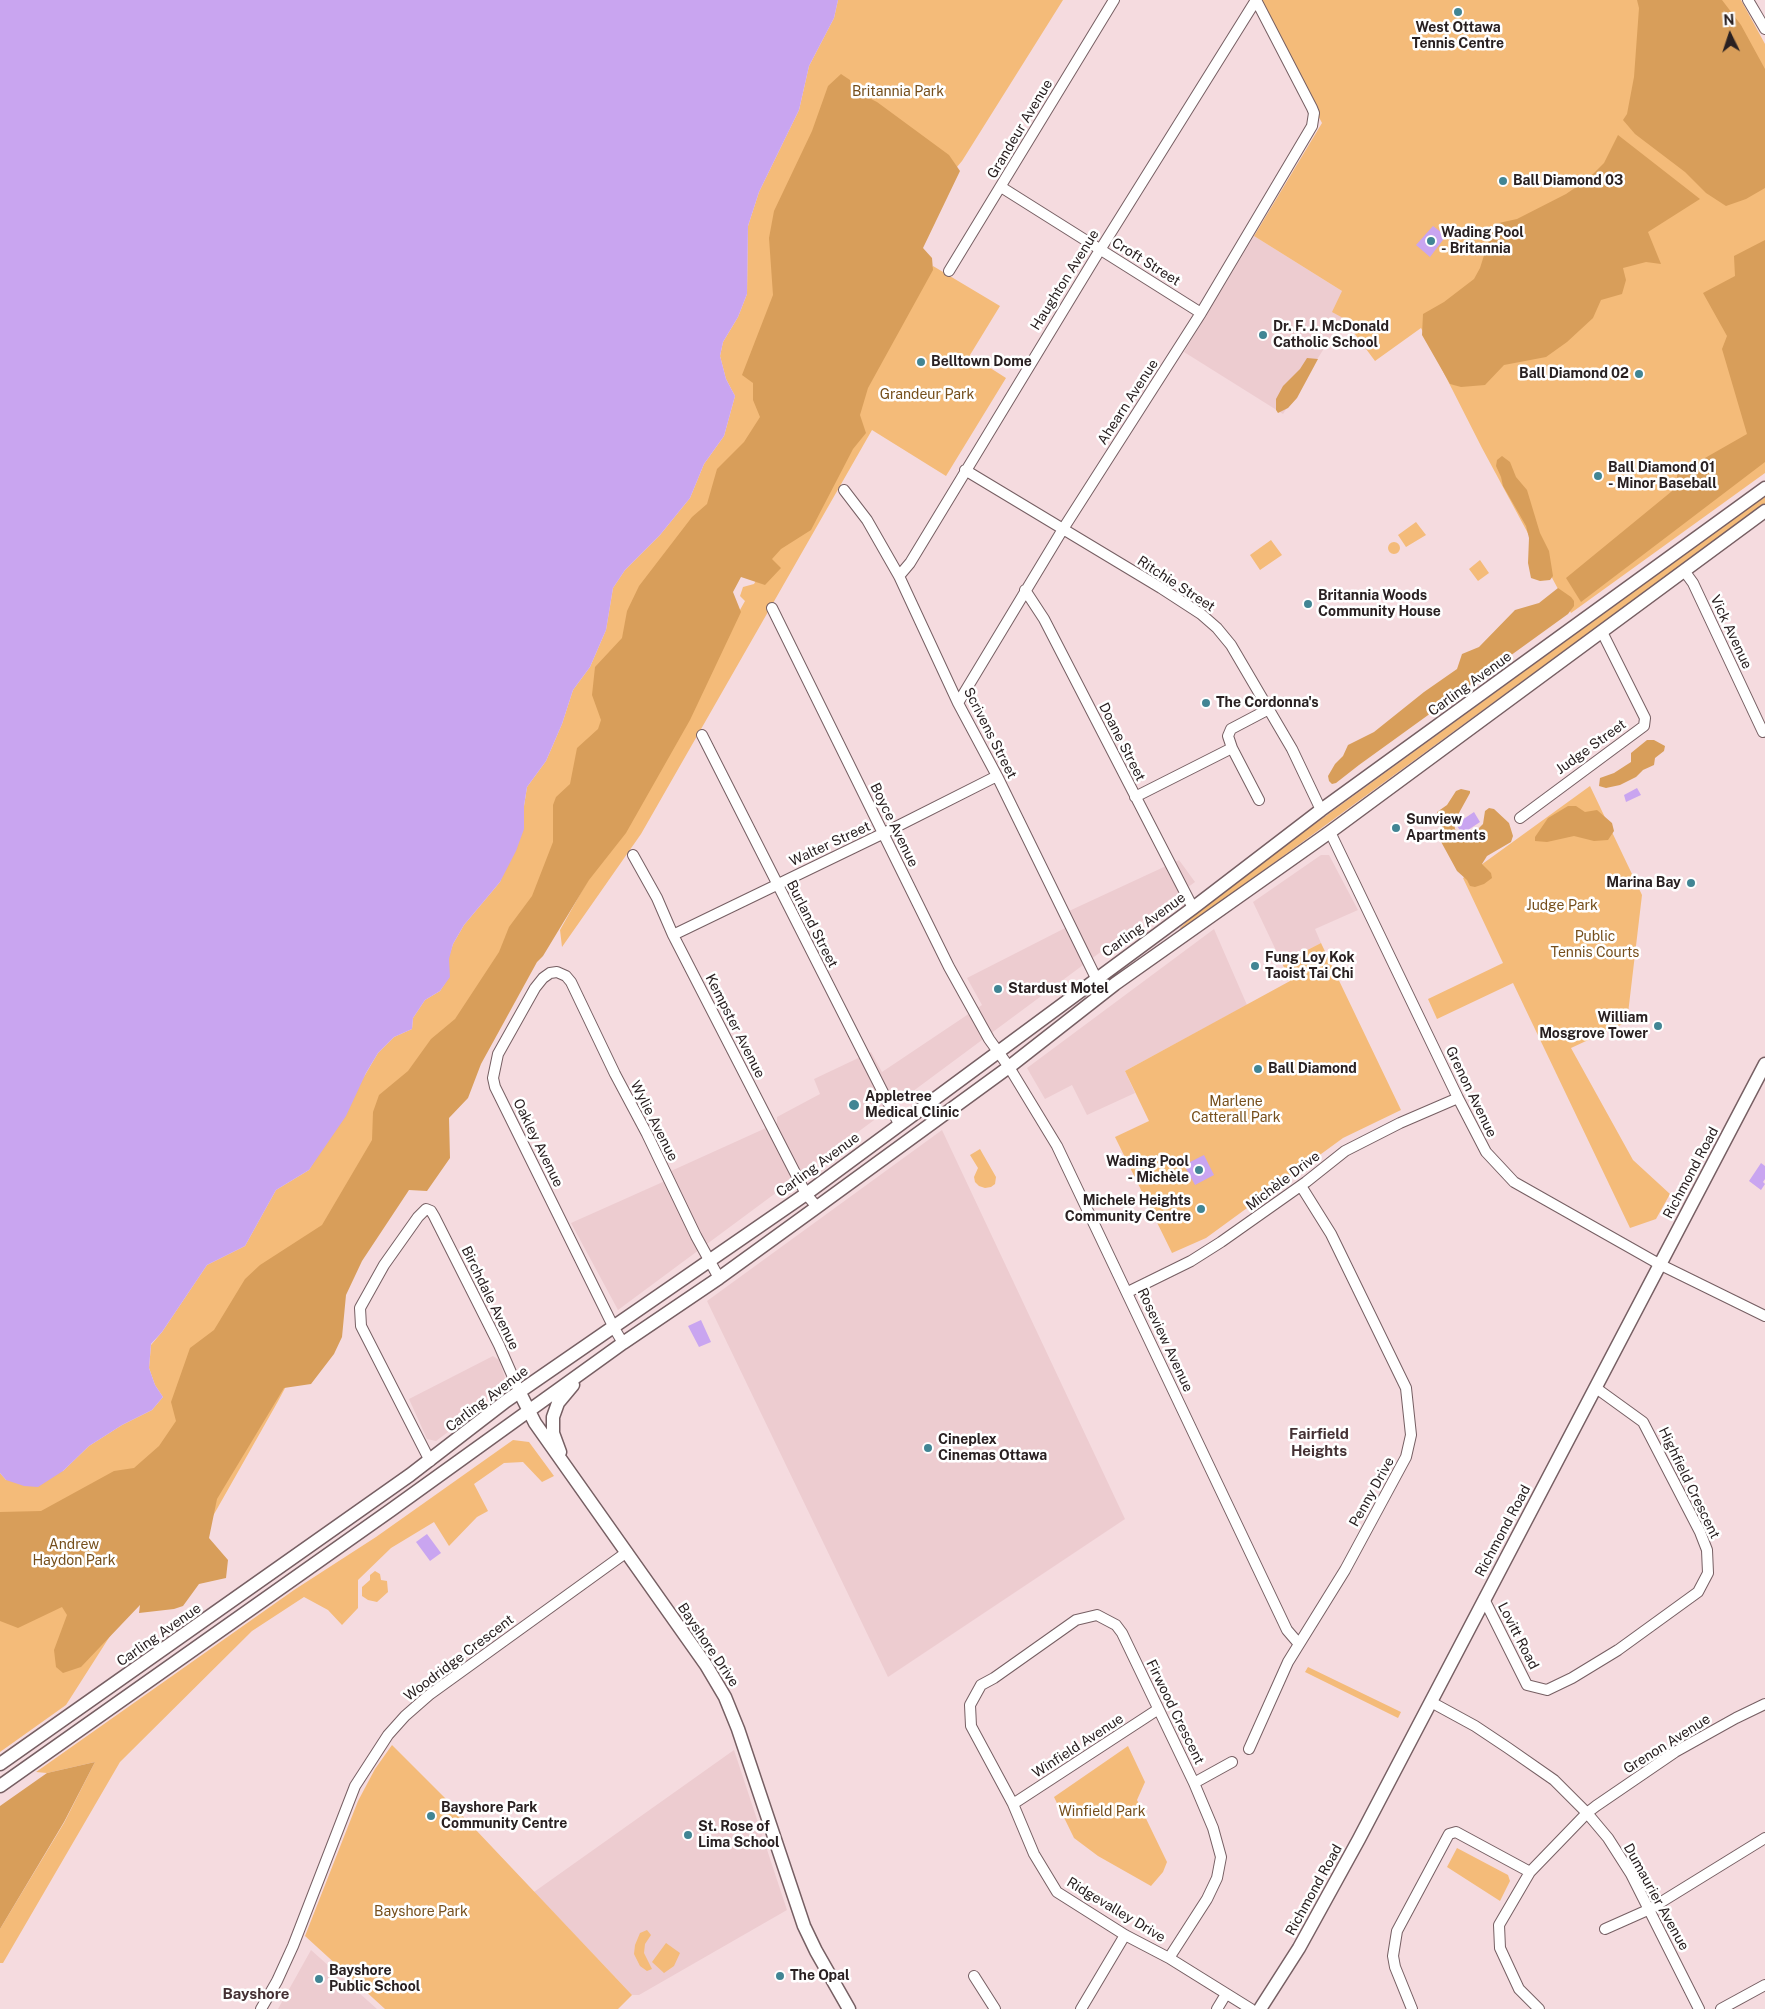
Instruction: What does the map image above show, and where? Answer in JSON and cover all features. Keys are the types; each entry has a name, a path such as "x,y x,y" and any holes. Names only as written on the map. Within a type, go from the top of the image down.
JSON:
{"main road":[{"name":"Carling Avenue","path":"0,1764 383,1495 520,1393 806,1194 898,1124 1193,908 1321,810 1765,488"},
{"path":"0,1786 391,1510 592,1364 719,1278 1009,1067 1105,992 1330,832 1685,572 1765,511"},
{"name":"Richmond Road","path":"1260,2009 1312,1924 1431,1702 1765,1064"},
{"path":"573,1478 553,1434 553,1417 563,1395 592,1364"},
{"name":"Bayshore Drive","path":"520,1393 528,1411 573,1478 706,1665 725,1697 738,1729 804,1926 821,1962 849,2009"},
{"path":"383,1495 391,1510"},
{"name":"Bayshore Drive","path":"842,1995 858,2009"}],"street":[{"name":"Grandeur Avenue","path":"949,271 1114,0"},
{"name":"Ahearn Avenue","path":"958,703 1063,529 1201,313 1312,126 1314,114 1256,0"},
{"name":"Haughton Avenue","path":"899,576 910,563 1100,250 1256,0"},
{"path":"1748,0 1765,29"},
{"name":"Croft Street","path":"1001,187 1201,313"},
{"name":"Ritchie Street","path":"965,470 1161,588 1201,614 1217,628 1231,645 1292,749 1321,810"},
{"name":"Scrivens Street","path":"844,490 867,520 899,576 958,703 997,776 1096,978 1105,992"},
{"name":"Vick Avenue","path":"1685,572 1693,583 1763,732"},
{"name":"Doane Street","path":"1025,590 1044,619 1193,908"},
{"name":"Boyce Avenue","path":"772,608 949,967 988,1039 997,1051"},
{"name":"Judge Street","path":"1520,818 1644,726 1645,718 1602,632"},
{"path":"1259,800 1232,748 1228,736 1231,729 1269,709"},
{"name":"Burland Street","path":"702,735 898,1124"},
{"path":"1135,797 1232,748"},
{"name":"Walter Street","path":"673,935 997,776"},
{"name":"Grenon Avenue","path":"1330,832 1458,1098 1486,1152 1514,1182 1660,1264 1765,1316"},
{"name":"Kempster Avenue","path":"633,855 657,898 673,935 806,1194 817,1207"},
{"name":"Oakley Avenue","path":"566,976 557,972 550,973 536,988 498,1054 494,1065 493,1078 623,1343"},
{"name":"Wylie Avenue","path":"566,976 719,1278"},
{"name":"Roseview Avenue","path":"997,1051 1009,1067 1057,1146 1287,1630 1299,1644"},
{"name":"Michèle Drive","path":"1128,1292 1197,1257 1301,1186 1345,1151 1400,1123 1458,1098"},
{"name":"Penny Drive","path":"1249,1749 1288,1662 1345,1570 1406,1457 1411,1435 1406,1388 1331,1234 1301,1186"},
{"name":"Birchdale Avenue","path":"430,1460 361,1326 360,1308 384,1265 421,1212 426,1208 434,1216 520,1393"},
{"name":"Highfield Crescent","path":"1527,1685 1547,1690 1572,1678 1618,1650 1698,1592 1708,1573 1707,1550 1700,1532 1644,1422 1596,1388"},
{"name":"Woodridge Crescent","path":"261,2009 277,1981 293,1946 355,1786 388,1736 405,1716 429,1695 627,1552"},
{"name":"Lovitt Road","path":"1484,1599 1527,1685"},
{"name":"Firwood Crescent","path":"979,1688 981,1684 994,1678 1076,1620 1097,1615 1116,1625 1122,1633 1194,1783 1213,1828 1221,1857 1217,1878 1207,1899 1169,1958"},
{"name":"Ridgevalley Drive","path":"979,1688 970,1705 971,1726 1013,1804 1034,1854 1057,1892 1125,1935 1169,1958 1251,2009"},
{"name":"Dumaurier Avenue","path":"1431,1702 1475,1726 1554,1780 1587,1813 1608,1838 1627,1867 1650,1909 1698,2009"},
{"name":"Grenon Avenue","path":"1539,2009 1519,1989 1500,1948 1499,1925 1530,1872 1587,1813 1675,1752 1765,1704"},
{"name":"Winfield Avenue","path":"1013,1804 1158,1710"},
{"path":"1194,1783 1232,1762"},
{"path":"1412,2009 1393,1956 1397,1931 1449,1834 1456,1832 1530,1872"},
{"path":"1605,1928 1650,1909 1765,1838"},
{"path":"1081,2009 1125,1935"},
{"path":"974,1976 995,2009"},
{"path":"1721,2009 1765,1985"},
{"path":"1217,2009 1226,1994"}],"shaded area":[{"path":"0,0 838,0 834,18 809,66 799,110 759,192 748,226 747,294 738,317 723,342 720,356 726,379 735,396 724,436 704,464 690,498 660,535 625,570 613,588 606,630 590,667 573,690 562,724 546,761 527,787 524,806 524,829 516,851 500,882 464,925 453,944 449,959 450,977 440,991 425,1000 413,1018 412,1029 394,1037 378,1053 366,1073 346,1116 309,1170 276,1190 245,1246 207,1265 162,1332 151,1344 149,1368 155,1385 163,1397 152,1410 122,1425 89,1446 63,1471 38,1487 24,1486 6,1480 0,1473"},
{"name":"Wading Pool - Britannia","path":"1433,226 1446,236 1430,257 1416,245"},
{"name":"Dr. F. J. McDonald Catholic School","path":"1254,236 1342,291 1343,318 1283,414 1184,352"},
{"path":"1637,788 1641,795 1626,802 1624,795"},
{"path":"1474,812 1480,822 1462,834 1456,824"},
{"path":"1321,855 1329,855 1358,910 1315,929 1321,943 1282,963 1253,902"},
{"path":"1179,860 1195,882 618,1310 571,1223 674,1177 671,1171 777,1123 777,1117 820,1094 814,1079 871,1052 882,1072 982,1005 967,978 1075,923 1069,911"},
{"path":"1214,929 1247,1005 1125,1071 1135,1093 1087,1115 1072,1085 1045,1099 1027,1068"},
{"path":"942,1130 1125,1519 888,1677 707,1301"},
{"name":"Wading Pool - Michèle","path":"1204,1155 1214,1175 1195,1185 1184,1165"},
{"path":"1761,1163 1765,1166 1765,1179 1763,1182 1765,1184 1761,1190 1749,1181"},
{"path":"701,1320 711,1342 699,1347 688,1326"},
{"path":"493,1356 499,1360 508,1387 436,1441 427,1439 409,1399"},
{"path":"427,1534 441,1553 430,1561 416,1542"},
{"name":"St. Rose of Lima School","path":"734,1750 787,1910 639,1995 632,1995 534,1892"},
{"name":"Bayshore Public School","path":"311,1950 377,2009 278,2009"}],"green space":[{"path":"838,0 1063,0 962,161 915,217 277,1403 209,1523 156,1564 66,1705 0,1752 0,1473 6,1480 63,1471 89,1446 122,1425 152,1410 163,1397 155,1385 149,1368 151,1345 162,1332 207,1265 245,1246 276,1190 309,1170 378,1053 394,1037 412,1029 413,1018 425,1000 440,991 449,977 448,959 453,944 464,925 500,882 524,806 527,787 546,761 562,724 573,690 590,667 606,630 613,588 625,570 660,535 690,498 704,464 724,436 735,396 726,379 720,356 723,342 738,317 747,294 748,226 759,192 799,110 809,66 834,18"},
{"path":"1257,0 1741,0 1765,44 1765,473 1571,613 1482,448 1421,328 1375,361 1343,318 1332,312 1342,291 1254,236 1322,123"},
{"path":"1637,0 1722,0 1741,25 1765,69 1765,188 1746,199 1726,206 1706,193 1685,172 1635,134 1623,120 1627,114 1634,77 1639,8"},
{"name":"Andrew Haydon Park","path":"841,74 850,80 851,89 877,102 949,155 960,171 923,248 932,258 933,270 868,388 860,415 866,433 853,449 811,530 781,549 772,559 781,568 765,585 741,577 733,592 741,612 690,720 626,833 589,880 543,956 537,962 481,1064 468,1098 449,1118 450,1158 427,1191 409,1190 362,1261 346,1295 342,1337 334,1354 311,1384 284,1388 217,1499 209,1538 228,1560 226,1578 199,1584 183,1606 174,1609 139,1613 140,1605 81,1667 63,1673 56,1667 54,1650 67,1615 62,1607 18,1628 0,1621 0,1512 41,1511 114,1471 134,1468 159,1446 176,1421 171,1402 190,1348 214,1330 245,1279 260,1265 322,1225 372,1140 373,1112 379,1095 408,1071 431,1039 455,1019 499,952 509,927 532,896 553,842 553,805 556,797 570,784 577,748 598,729 601,720 592,695 595,667 622,638 627,611 639,586 692,517 707,504 717,469 744,442 760,417 753,400 753,383 742,375 773,295 769,238 774,211 812,131 828,86"},
{"path":"1618,135 1700,199 1648,232 1661,264 1646,262 1623,268 1626,280 1622,294 1601,300 1593,318 1567,342 1546,357 1504,365 1485,385 1461,387 1450,384 1422,335 1423,314 1444,302 1474,279 1480,268 1494,224 1517,219 1566,194 1588,179 1604,163"},
{"path":"1765,240 1765,462 1581,602 1566,578 1677,487 1677,474 1747,434 1722,349 1727,336 1703,293 1735,276 1734,256"},
{"name":"Grandeur Park","path":"933,266 1000,306 970,355 1006,378 946,476 872,430 641,834 562,947 560,930 745,601 740,596 743,587 754,584"},
{"path":"1307,358 1318,359 1297,398 1288,408 1278,413 1276,410 1276,399 1283,386 1300,369"},
{"path":"1502,456 1510,462 1516,477 1527,490 1540,533 1549,551 1553,576 1550,580 1540,581 1531,578 1528,563 1529,538 1526,526 1503,486 1496,466 1497,460"},
{"path":"1765,496 1765,504 1182,930 1180,928 1201,908 1301,834"},
{"path":"1416,522 1426,535 1406,547 1398,535"},
{"path":"1271,540 1282,555 1260,570 1250,555"},
{"path":"1396,542 1399,543 1399,553 1392,554 1389,553 1388,546 1389,543"},
{"path":"1480,560 1489,573 1478,581 1469,569"},
{"path":"1558,588 1574,601 1574,606 1568,614 1336,783 1332,784 1329,781 1328,776 1335,764 1343,756 1348,745 1374,732 1424,692 1457,669 1462,654 1479,647 1515,610 1539,603"},
{"path":"1647,740 1654,740 1665,746 1664,751 1655,758 1654,765 1620,785 1606,788 1599,786 1600,778 1614,773 1631,762 1631,753"},
{"name":"Judge Park","path":"1590,786 1642,895 1627,1022 1571,1048 1633,1160 1670,1194 1656,1219 1630,1228 1513,983 1437,1019 1428,999 1503,963 1463,878"},
{"path":"1461,789 1470,791 1470,793 1454,822 1455,829 1460,837 1467,837 1483,824 1485,811 1489,808 1494,809 1509,823 1513,836 1511,842 1487,856 1482,864 1491,873 1492,878 1484,884 1475,887 1470,886 1467,880 1457,871 1439,838 1442,831 1442,821 1437,812 1447,805 1456,791"},
{"path":"1568,806 1576,806 1585,812 1597,810 1612,823 1614,831 1608,840 1594,841 1574,836 1547,842 1535,841 1535,837 1548,818"},
{"name":"Marlene Catterall Park","path":"1321,943 1401,1110 1343,1138 1206,1238 1172,1253 1115,1137 1149,1121 1125,1071 1290,981 1282,963"},
{"path":"980,1149 996,1177 995,1184 991,1187 985,1188 975,1182 974,1177 978,1168 970,1155"},
{"path":"513,1440 529,1442 554,1476 542,1482 523,1462 504,1463 474,1484 488,1511 477,1517 449,1546 434,1522 391,1548 358,1580 358,1608 342,1625 328,1610 304,1597 252,1631 120,1762 3,1963 0,1963 0,1929 64,1823 95,1762 47,1773 36,1772 294,1590 376,1537"},
{"path":"375,1571 380,1574 381,1580 387,1581 388,1592 377,1602 362,1596 362,1587 370,1580 370,1575"},
{"path":"1308,1667 1401,1712 1398,1718 1305,1672"},
{"name":"Bayshore Park","path":"392,1745 458,1811 632,1995 618,2009 385,2009 305,1936 358,1801 375,1769"},
{"name":"Winfield Park","path":"1128,1746 1145,1782 1137,1800 1167,1862 1163,1872 1151,1886 1098,1856 1074,1838 1054,1797"},
{"path":"95,1762 64,1822 0,1929 0,1806 47,1773"},
{"path":"1457,1848 1508,1875 1510,1881 1500,1901 1447,1867"},
{"path":"647,1930 651,1935 645,1944 644,1953 652,1969 647,1971 640,1966 634,1954 635,1945 640,1933"},
{"path":"666,1943 680,1953 674,1966 664,1973 652,1962"}],"place":[{"name":"West Ottawa Tennis Centre","path":"1458,12"},
{"name":"Ball Diamond 03","path":"1503,181"},
{"name":"Wading Pool - Britannia","path":"1431,241"},
{"name":"Dr. F. J. McDonald Catholic School","path":"1263,335"},
{"name":"Belltown Dome","path":"921,362"},
{"name":"Ball Diamond 02","path":"1639,374"},
{"name":"Ball Diamond 01 - Minor Baseball","path":"1598,476"},
{"name":"Britannia Woods Community House","path":"1308,604"},
{"name":"The Cordonna's","path":"1206,703"},
{"name":"Sunview Apartments","path":"1396,828"},
{"name":"Marina Bay","path":"1691,883"},
{"name":"Fung Loy Kok Taoist Tai Chi","path":"1255,966"},
{"name":"Stardust Motel","path":"998,989"},
{"name":"William Mosgrove Tower","path":"1658,1026"},
{"name":"Ball Diamond","path":"1258,1069"},
{"name":"Appletree Medical Clinic","path":"854,1105"},
{"name":"Wading Pool - Michèle","path":"1199,1170"},
{"name":"Michele Heights Community Centre","path":"1201,1209"},
{"name":"Cineplex Cinemas Ottawa","path":"928,1448"},
{"name":"Bayshore Park Community Centre","path":"431,1816"},
{"name":"St. Rose of Lima School","path":"688,1835"},
{"name":"The Opal","path":"780,1976"},
{"name":"Bayshore Public School","path":"319,1979"}],"district":[{"name":"Fairfield Heights","path":"1319,1442"},
{"name":"Bayshore","path":"256,1994"}],"park label":[{"name":"Britannia Park","path":"898,92"},
{"name":"Public Tennis Courts","path":"1595,946"}]}
